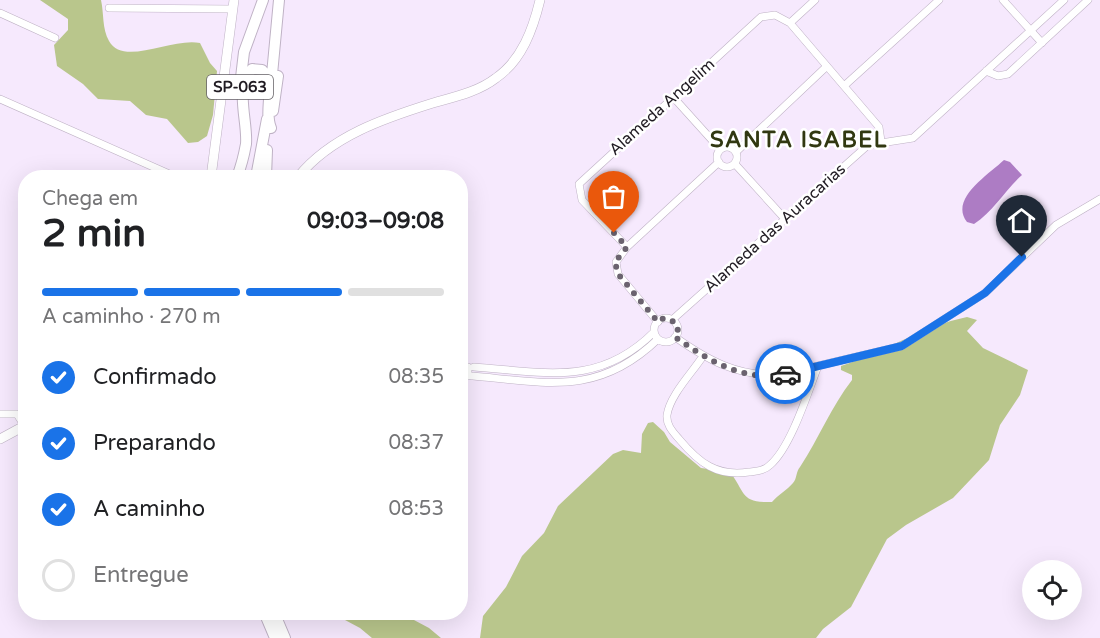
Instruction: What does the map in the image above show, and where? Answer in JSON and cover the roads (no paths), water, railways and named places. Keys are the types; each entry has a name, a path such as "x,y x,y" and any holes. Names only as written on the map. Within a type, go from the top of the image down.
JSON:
{"main road":[{"name":"SP-063","path":"245,170 246,144 241,68 251,29 263,0"},
{"name":"SP-063","path":"258,170 269,124 279,0"},
{"path":"269,124 277,90 285,0"},
{"path":"306,170 336,145 371,124 478,89 497,78 516,58 528,40 540,0"},
{"path":"214,170 233,4"},
{"path":"239,170 246,144 243,91 247,76 252,69 262,70 269,82 266,170"},
{"path":"0,439 18,429"},
{"path":"267,620 275,638"},
{"path":"277,620 285,638"}],"street":[{"path":"815,0 790,23 879,127 880,141 901,141 913,138 986,72 1029,29 1064,0"},
{"path":"844,86 939,0"},
{"path":"1003,0 1042,43"},
{"path":"986,72 998,76 1008,74 1088,0"},
{"path":"109,8 233,4"},
{"path":"0,13 55,38"},
{"name":"Alameda Angelim","path":"627,247 582,200 579,184 752,24 768,15 775,15 790,23"},
{"path":"736,152 826,67"},
{"path":"674,98 720,149"},
{"path":"0,99 160,170"},
{"name":"Alameda das Auracarias","path":"672,320 868,145 880,141"},
{"path":"727,147 736,152 738,158 735,164 727,167 719,162 717,156 720,149 727,147"},
{"path":"656,336 628,356 597,369 553,373 471,367 470,376 553,384 599,377 637,359 656,336 658,322 616,270 615,262 627,247 719,162"},
{"path":"735,164 784,219"},
{"path":"675,337 703,357 731,370 764,375 818,366 902,346 985,293 1056,225 1100,199"},
{"path":"658,322 664,318 672,320 677,326 675,337"},
{"path":"656,336 665,342 675,337"},
{"path":"703,357 671,404 667,419 670,427 688,450 702,463 722,473 761,470 772,464 799,416 818,366"},
{"path":"0,414 14,412 18,417"}],"district":[{"name":"SANTA ISABEL","path":"799,140"}]}
